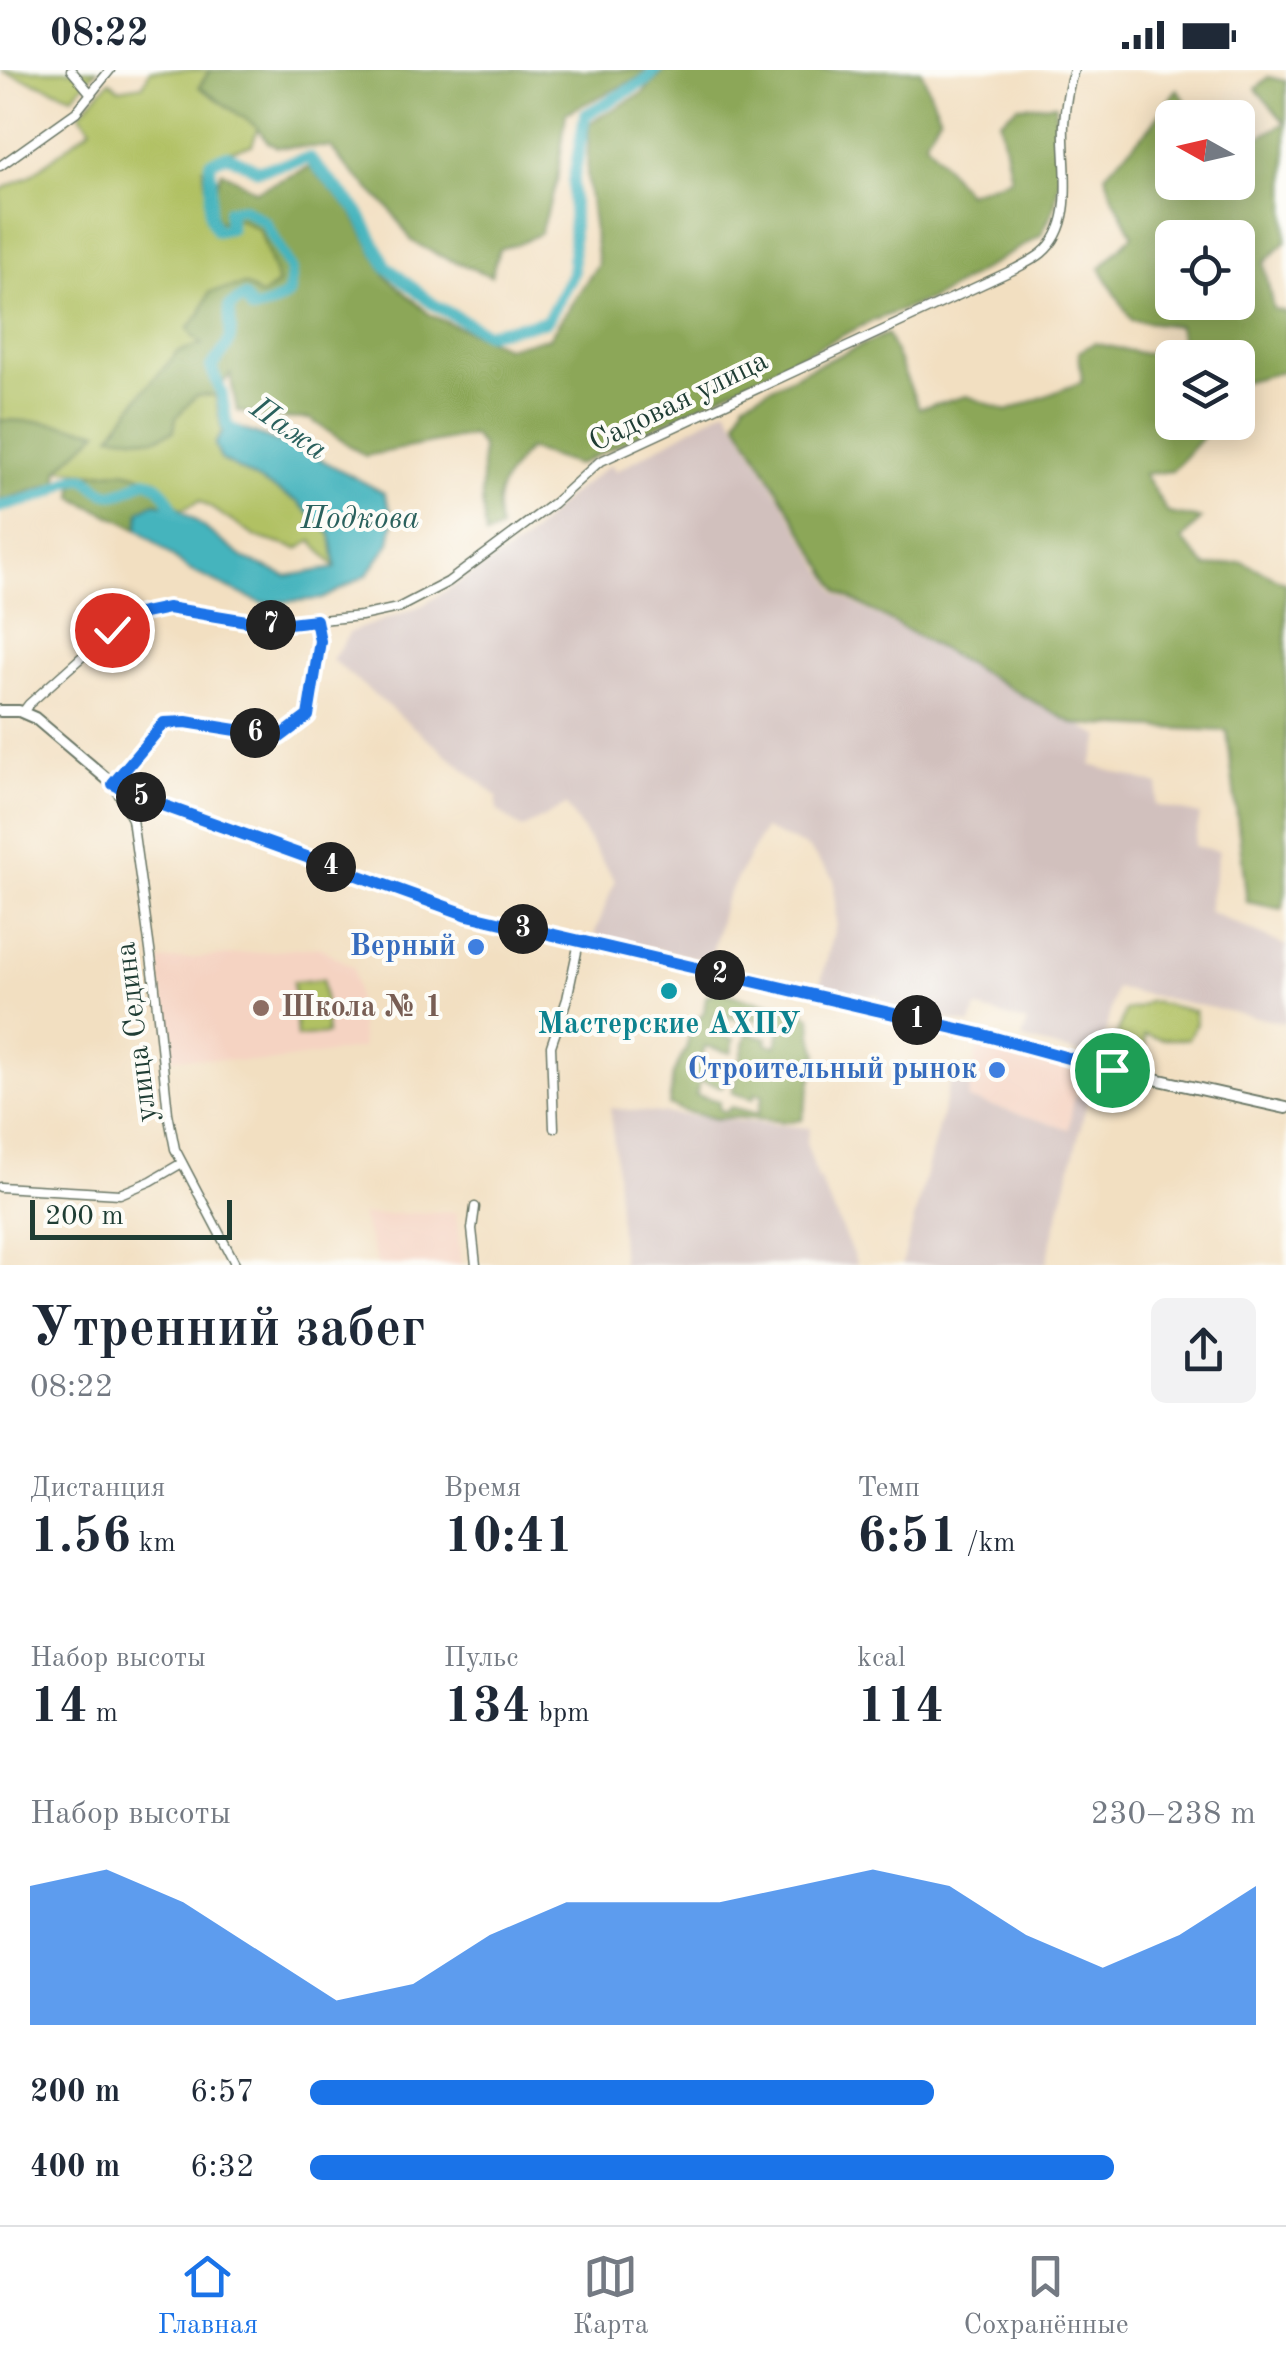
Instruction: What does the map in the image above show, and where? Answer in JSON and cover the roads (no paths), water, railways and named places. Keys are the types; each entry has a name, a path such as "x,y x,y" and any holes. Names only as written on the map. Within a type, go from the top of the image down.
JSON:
{"main road":[{"path":"1,712 23,712 46,726 113,784 448,909 1286,1108"}],"street":[{"path":"71,70 91,94"},
{"path":"0,166 76,112 110,70"},
{"name":"Садовая улица","path":"23,712 112,630 139,614 168,608 271,625 398,608 448,582 554,503 599,462 1016,270 1044,252 1060,230 1064,209 1064,123 1074,70"},
{"path":"113,784 164,723 186,722 280,737 308,716 320,641 316,620"},
{"name":"улица Седина","path":"113,784 132,819 175,1149 236,1265"},
{"path":"554,1128 551,1046 567,999 578,942"},
{"path":"0,1187 120,1194 182,1163"},
{"path":"474,1207 476,1265"}],"water":[{"name":"Подкова","path":"227,426 310,454 384,493 394,519 390,543 367,575 322,599 261,603 189,570 138,529 140,511 155,503 177,507 245,559 286,576 336,568 331,534 298,502 221,459 215,444"}],"waterway":[{"name":"Пажа","path":"239,434 227,426 222,394 211,367 229,340 229,307 244,297 253,310 289,294 291,270 265,222 242,208 228,211 230,228 217,231 210,211 210,162 227,155 258,170 309,158 358,211 387,267 433,304 486,333 547,321 573,273 573,183 585,115 647,80 656,70"},
{"name":"Пажа","path":"0,507 41,496 75,479 87,479 109,494 145,480 162,490 177,519"}],"place":[{"name":"Верный","path":"476,947"},
{"name":"Мастерские АХПУ","path":"669,991"},
{"name":"Школа № 1","path":"261,1008"},
{"name":"Строительный рынок","path":"997,1070"}]}
